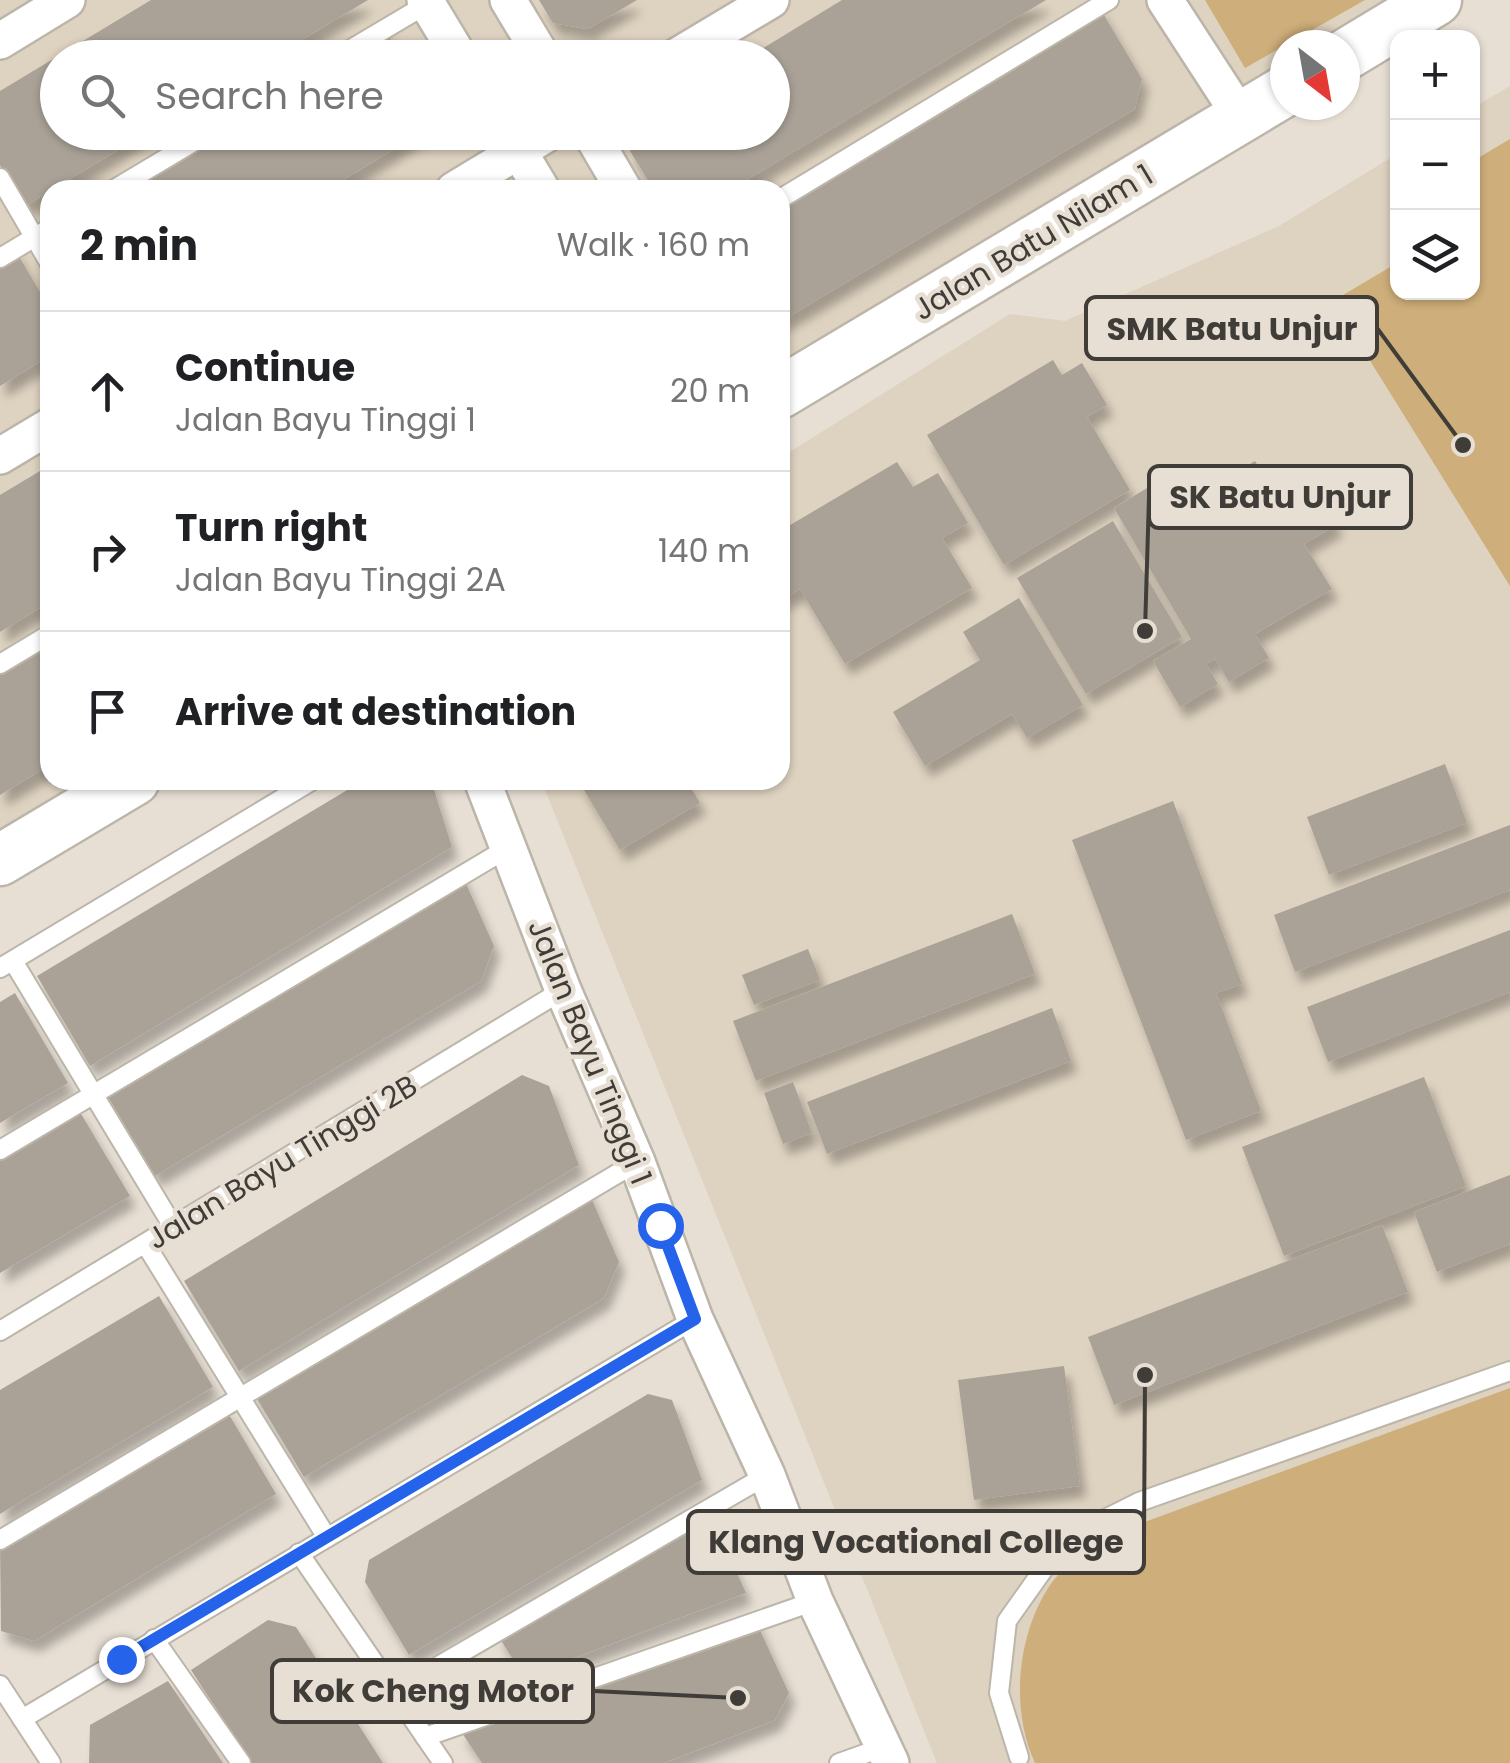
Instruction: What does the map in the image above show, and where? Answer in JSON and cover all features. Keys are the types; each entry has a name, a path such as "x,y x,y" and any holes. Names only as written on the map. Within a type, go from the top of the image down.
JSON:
{"main road":[{"path":"1360,45 1436,0"},
{"name":"Jalan Batu Nilam 1","path":"790,387 1270,99"},
{"path":"0,860 117,790"}],"street":[{"path":"0,41 68,0"},
{"path":"508,0 532,40"},
{"path":"704,40 770,0"},
{"path":"1165,0 1241,117"},
{"path":"426,2 449,40"},
{"path":"466,180 503,150"},
{"path":"518,150 536,180"},
{"path":"601,150 618,180"},
{"path":"0,456 40,432"},
{"name":"Jalan Bayu Tinggi 1","path":"486,790 563,990 637,1162 695,1319 768,1476 815,1602 888,1755"}],"lane":[{"path":"790,193 1109,0"},
{"path":"365,40 426,2"},
{"path":"130,180 180,150"},
{"path":"0,178 40,229"},
{"path":"0,258 40,233"},
{"path":"0,664 40,640"},
{"path":"174,1228 94,1094 6,964 296,790"},
{"path":"0,1150 508,848"},
{"name":"Jalan Bayu Tinggi 2B","path":"0,1331 563,990"},
{"path":"0,1540 637,1162"},
{"path":"146,1245 326,1536"},
{"path":"22,1720 695,1319"},
{"path":"1019,1757 1000,1692 1007,1621 1048,1563 1091,1526 1140,1502 1510,1371"},
{"path":"392,1692 768,1476"},
{"path":"298,1553 443,1763"},
{"path":"425,1737 815,1602"},
{"path":"154,1638 240,1763"},
{"path":"0,1685 51,1763"},
{"path":"839,1763 888,1755"}],"shaded area":[{"path":"0,0 1401,0 1351,30 1270,30 1270,79 790,369 790,180 40,180 40,790 94,790 0,847"},
{"path":"1205,0 1365,0 1312,30 1270,30 1270,54 1245,68"},
{"path":"1510,86 1510,1763 937,1763 545,790 790,790 790,452 1010,314 1065,321 1279,226 1390,158 1390,300 1480,300 1480,104"},
{"path":"1510,139 1510,586 1333,301 1390,267 1390,300 1480,300 1480,157"},
{"path":"1510,1388 1510,1763 1035,1763 1027,1742 1020,1696 1030,1626 1055,1578 1101,1538"}],"building":[{"path":"151,0 368,0 302,40 85,40"},
{"path":"539,0 637,0 588,29 553,23"},
{"path":"842,0 1046,0 747,180 648,180 630,150 790,150 790,40 776,40"},
{"path":"1098,5 1142,79 1135,109 790,316 790,190"},
{"path":"383,27 391,40 362,40"},
{"path":"40,67 40,150 118,150 68,180 40,180 40,197 25,206 0,165 0,91"},
{"path":"177,150 393,150 343,180 128,180"},
{"path":"14,248 40,292 40,362 0,386 0,256"},
{"path":"1053,360 1062,375 1082,363 1107,405 1087,417 1130,490 1004,565 927,435"},
{"path":"1255,461 1280,503 1312,484 1337,525 1304,544 1332,589 1255,634 1269,658 1229,682 1215,659 1206,664 1218,684 1180,707 1153,661 1191,639 1114,508 1162,479 1178,507"},
{"path":"897,462 913,487 938,473 968,523 942,538 972,588 845,664 800,589 790,595 790,525"},
{"path":"40,471 40,608 0,632 0,495"},
{"path":"1113,521 1182,637 1086,694 1017,578"},
{"path":"1019,598 1083,705 1027,738 1012,714 925,766 893,712 980,660 963,632"},
{"path":"40,643 40,771 0,795 0,667"},
{"path":"1445,764 1467,823 1329,875 1307,817"},
{"path":"347,790 434,790 452,847 90,1066 37,976"},
{"path":"584,790 692,790 700,803 620,850"},
{"path":"1173,801 1242,984 1216,993 1261,1111 1186,1140 1072,840"},
{"path":"1510,825 1510,890 1295,972 1274,915"},
{"path":"460,870 494,946 481,981 155,1176 102,1087"},
{"path":"1012,914 1035,974 756,1081 733,1021"},
{"path":"1510,930 1510,992 1328,1062 1307,1007"},
{"path":"808,949 820,980 754,1005 742,975"},
{"path":"15,993 68,1083 0,1123 0,1002"},
{"path":"1052,1008 1071,1061 827,1154 807,1102"},
{"path":"522,1075 549,1086 579,1165 239,1371 184,1281"},
{"path":"1424,1077 1466,1186 1284,1256 1242,1147"},
{"path":"793,1082 812,1133 783,1144 764,1093"},
{"path":"77,1107 130,1196 0,1273 0,1153"},
{"path":"1510,1175 1510,1244 1437,1272 1414,1212"},
{"path":"586,1186 619,1262 604,1298 304,1477 250,1387"},
{"path":"1382,1225 1408,1292 1114,1405 1088,1337"},
{"path":"159,1296 213,1387 0,1514 0,1390"},
{"path":"1064,1366 1080,1486 974,1500 958,1380"},
{"path":"648,1394 672,1400 702,1480 409,1655 365,1582 369,1560"},
{"path":"224,1406 276,1494 34,1641 1,1631 0,1542"},
{"path":"709,1511 746,1593 524,1677 497,1634"},
{"path":"753,1615 789,1693 775,1720 664,1763 482,1763 460,1730"},
{"path":"268,1620 296,1627 383,1763 252,1763 191,1670"},
{"path":"168,1681 223,1763 89,1763 90,1725"}],"place":[{"name":"SMK Batu Unjur","path":"1463,445"},
{"name":"SK Batu Unjur","path":"1145,631"},
{"name":"Klang Vocational College","path":"1145,1375"},
{"name":"Kok Cheng Motor","path":"738,1698"}],"route":[{"path":"121,1659 695,1319 660,1225"}]}
